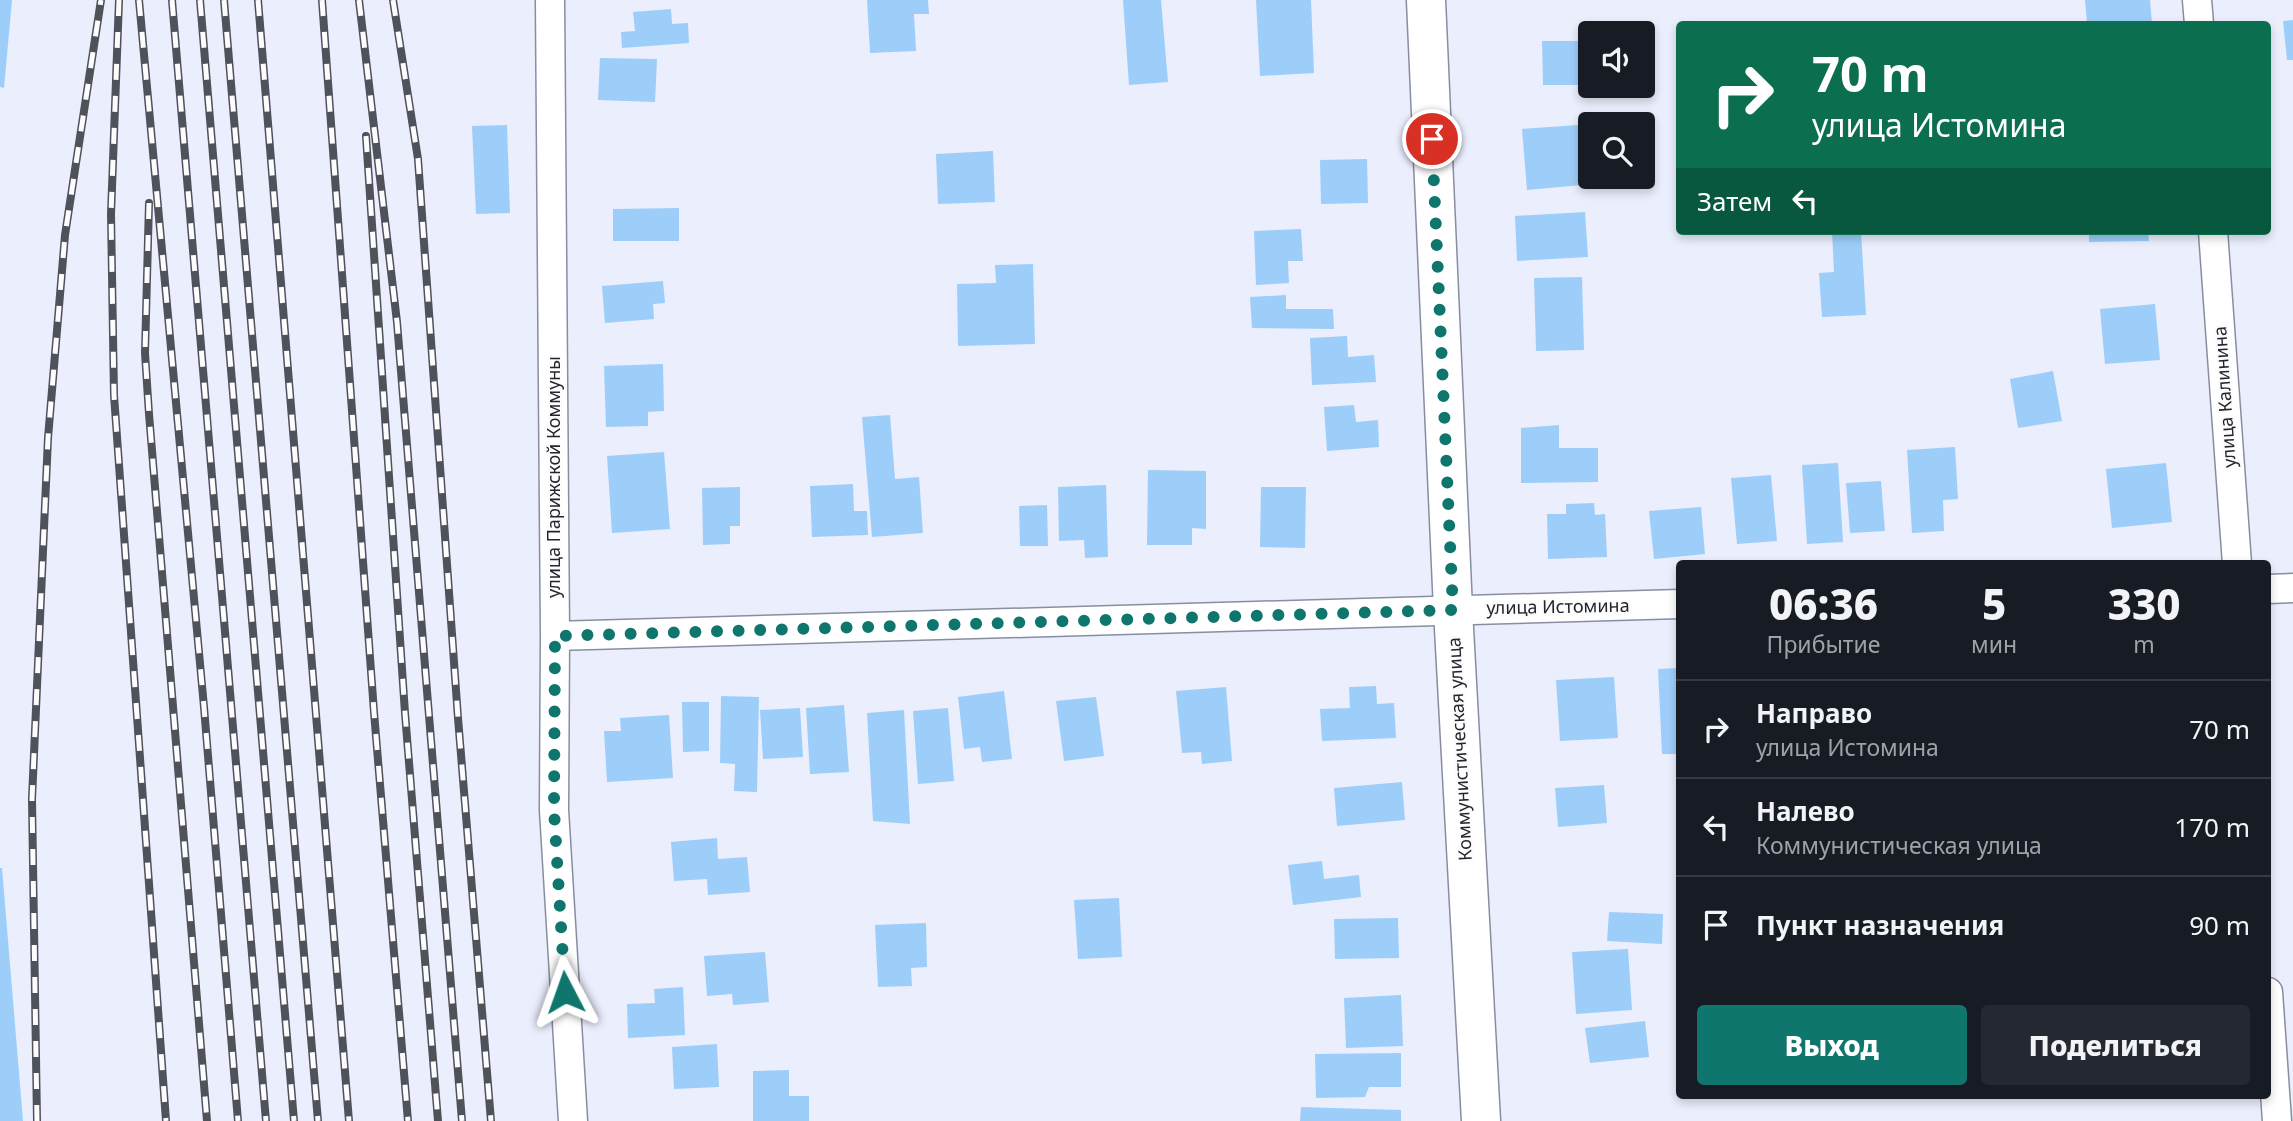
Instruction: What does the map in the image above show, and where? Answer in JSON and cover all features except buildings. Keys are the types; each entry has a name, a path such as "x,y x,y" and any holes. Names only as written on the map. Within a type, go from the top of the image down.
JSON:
{"street":[{"name":"улица Парижской Коммуны","path":"550,0 554,810 573,1121"},
{"name":"Коммунистическая улица","path":"1426,0 1453,610 1481,1121"},
{"path":"2197,0 2199,21"},
{"name":"улица Калинина","path":"2213,235 2237,560"},
{"path":"2271,589 2293,588"},
{"name":"улица Истомина","path":"555,636 1676,604"},
{"path":"2271,1035 2277,1121"}],"railway":[{"path":"37,1121 32,799 48,438 65,235 101,0"},
{"path":"119,0 111,214 114,395 166,1121"},
{"path":"139,0 204,707 238,1121"},
{"path":"172,0 266,1121"},
{"path":"200,0 294,1121"},
{"path":"224,0 318,1121"},
{"path":"258,0 349,1121"},
{"path":"322,0 374,712 408,1121"},
{"path":"359,0 397,322 462,1121"},
{"path":"393,0 418,159 458,718 491,1121"},
{"path":"366,136 405,713 438,1121"},
{"path":"149,203 145,353 207,1121"}],"route":[{"path":"565,992 554,810 555,636 1453,610 1432,139"}]}
